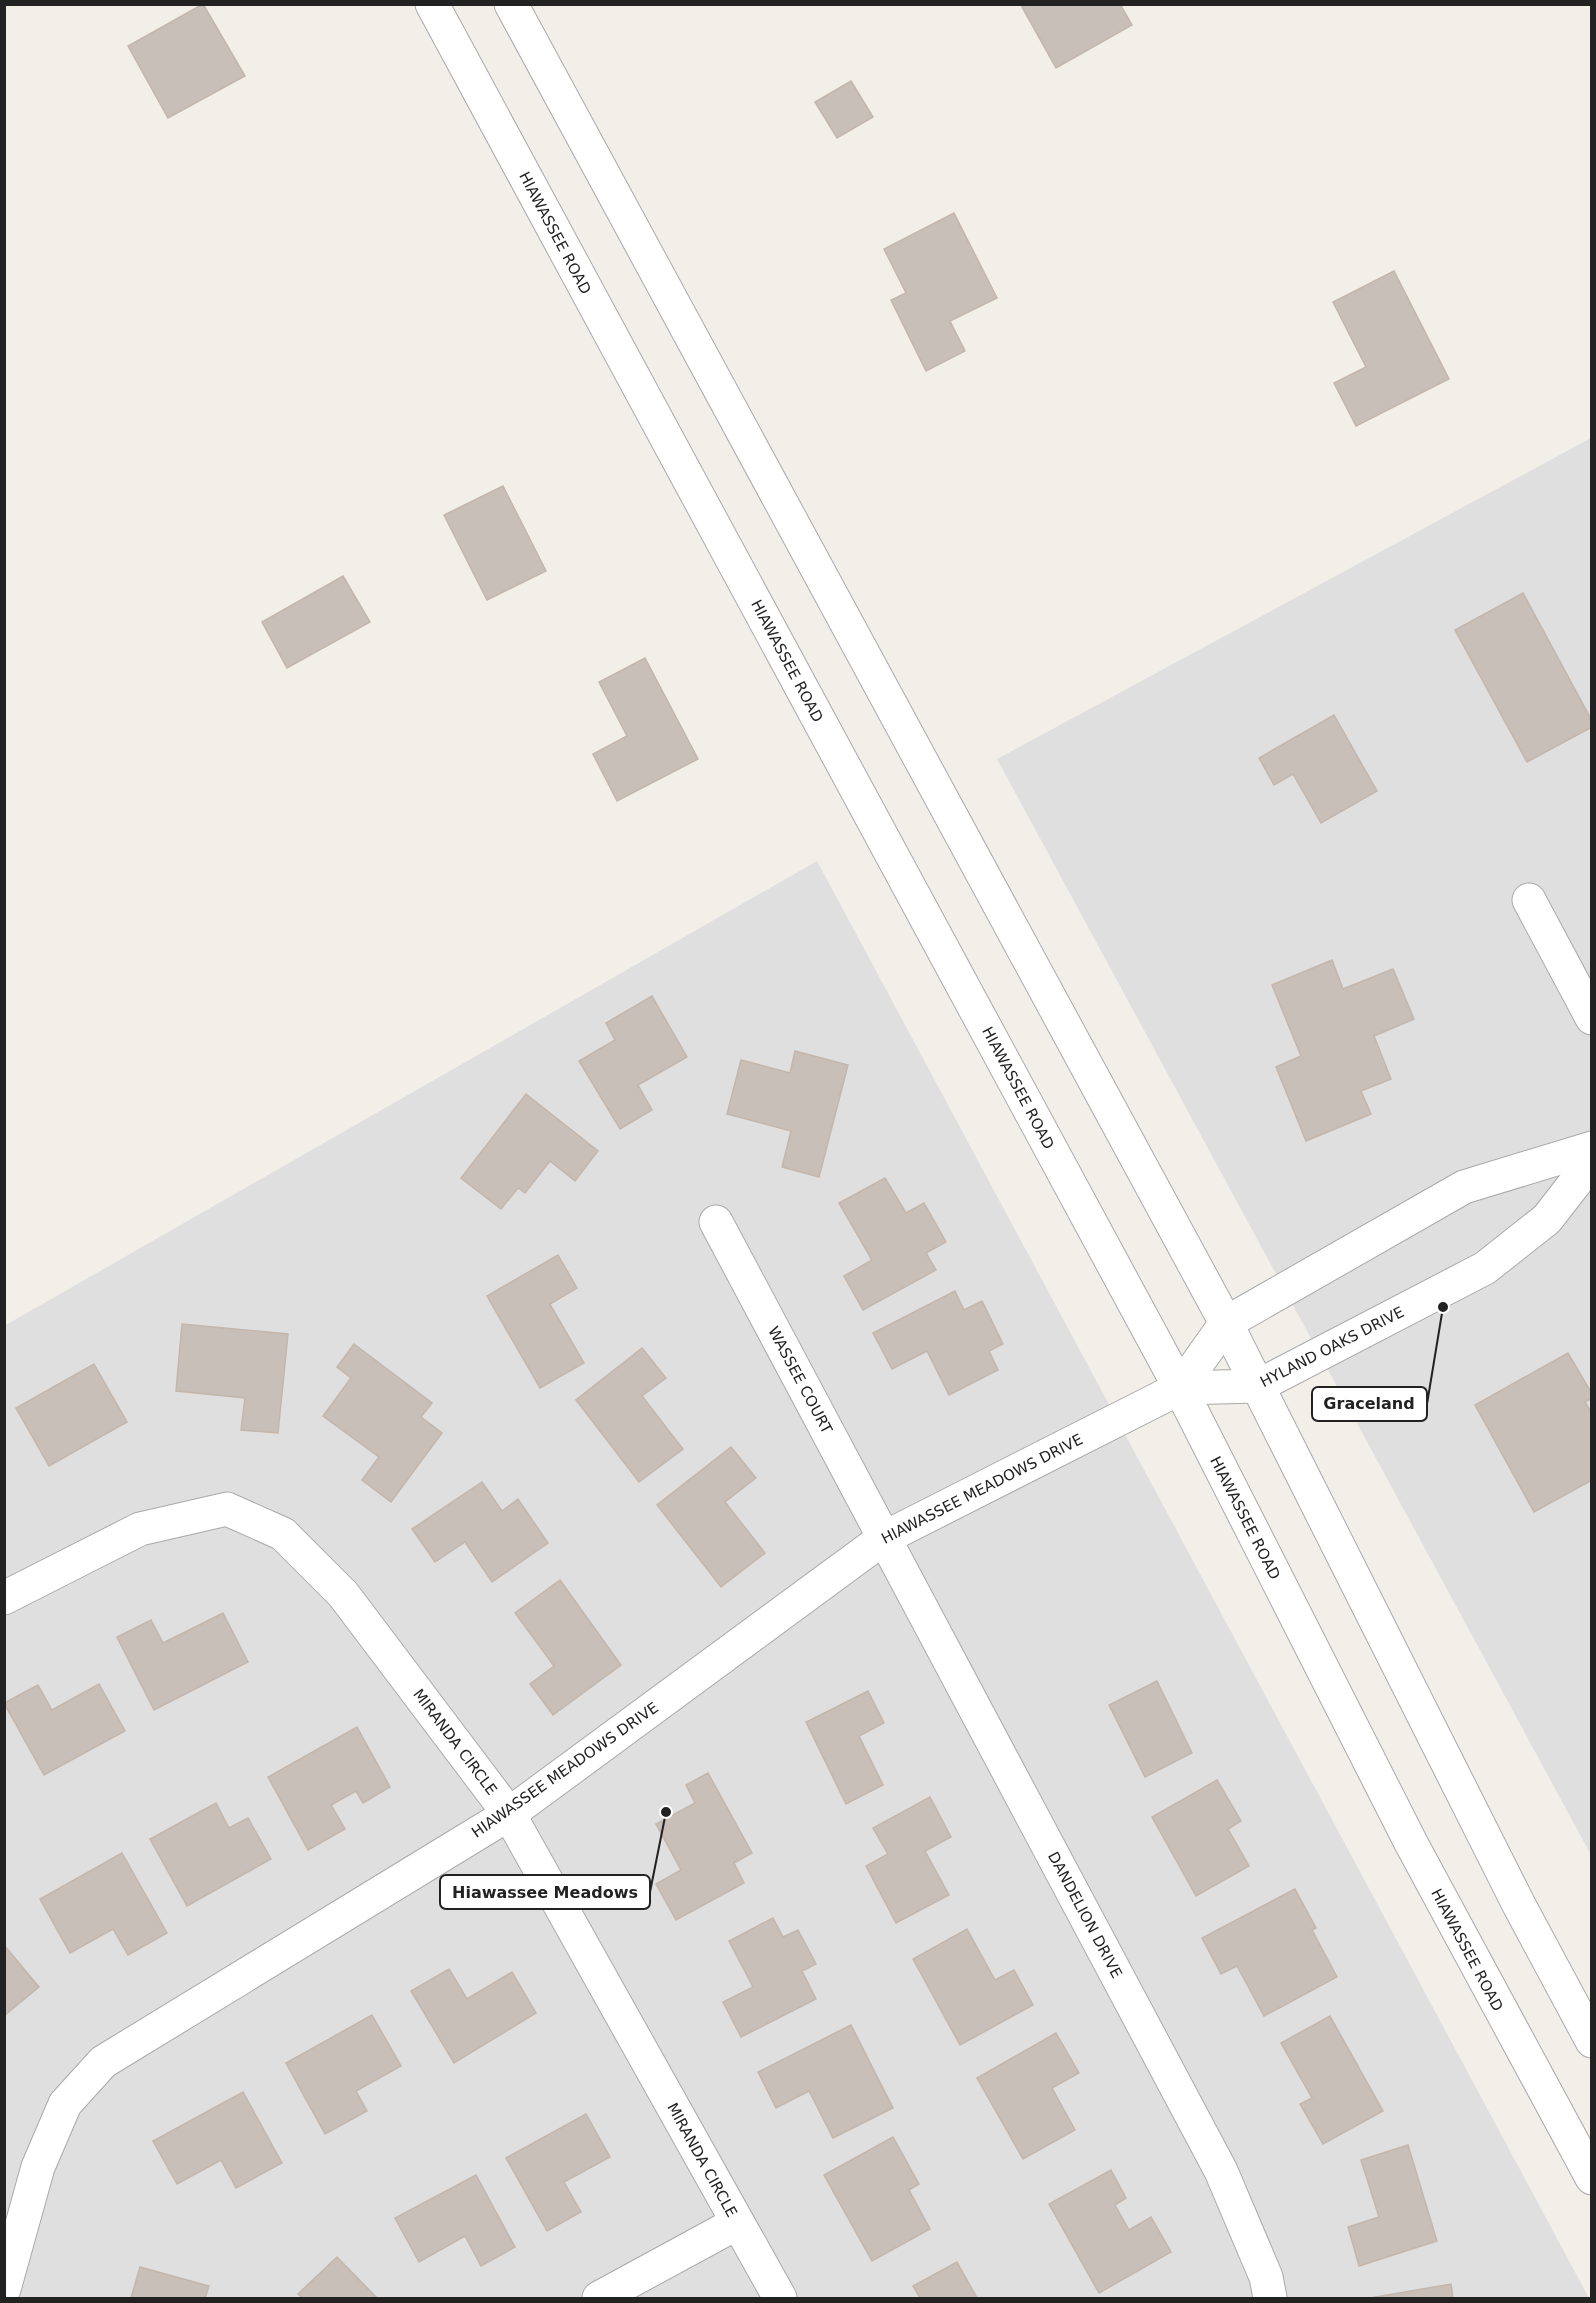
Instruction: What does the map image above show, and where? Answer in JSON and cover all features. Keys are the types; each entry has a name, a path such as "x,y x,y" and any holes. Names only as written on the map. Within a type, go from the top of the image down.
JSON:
{"street":[{"name":"HIAWASSEE ROAD","path":"432,4 1180,1388 1411,1843 1592,2178"},
{"path":"511,4 1226,1323 1519,1905 1592,2041"},
{"path":"1529,900 1592,1018"},
{"path":"1180,1388 1226,1323 1464,1187 1592,1149"},
{"name":"HYLAND OAKS DRIVE","path":"1180,1388 1258,1386 1485,1268 1546,1219 1592,1161"},
{"name":"WASSEE COURT","path":"716,1222 884,1538"},
{"name":"HIAWASSEE MEADOWS DRIVE","path":"4,2289 39,2167 65,2104 103,2062 509,1814 884,1538 1180,1388"},
{"name":"MIRANDA CIRCLE","path":"4,1598 140,1529 227,1509 283,1534 343,1594 509,1814 780,2298"},
{"name":"DANDELION DRIVE","path":"884,1538 1221,2171 1266,2277 1270,2298"},
{"path":"599,2298 737,2223"}],"shaded area":[{"path":"1591,438 1591,1855 997,759"},
{"path":"817,861 1589,2298 5,2298 4,1326"}],"building":[{"path":"203,4 245,76 168,118 128,46"},
{"path":"1027,4 1120,4 1132,25 1056,68 1022,7"},
{"path":"851,81 873,117 837,138 815,102"},
{"path":"954,213 997,298 950,321 965,351 926,371 891,300 906,293 884,249"},
{"path":"1394,271 1449,379 1356,426 1334,383 1366,367 1333,302"},
{"path":"503,486 546,571 487,600 444,515"},
{"path":"343,576 370,622 287,668 262,622"},
{"path":"1523,593 1592,721 1592,727 1527,762 1455,630"},
{"path":"645,658 698,759 617,801 593,754 627,736 599,682"},
{"path":"1334,715 1377,791 1321,823 1293,774 1274,785 1259,758"},
{"path":"1332,960 1343,989 1393,969 1414,1019 1374,1036 1391,1079 1361,1091 1371,1114 1306,1141 1276,1067 1301,1056 1272,985"},
{"path":"652,996 687,1057 638,1085 652,1110 620,1129 579,1061 615,1040 606,1023"},
{"path":"795,1051 848,1065 819,1177 782,1167 791,1131 727,1114 741,1060 790,1073"},
{"path":"526,1094 598,1151 575,1181 550,1161 525,1193 518,1188 501,1209 461,1178"},
{"path":"885,1178 906,1213 924,1203 946,1242 926,1253 936,1270 863,1310 844,1276 872,1260 839,1203"},
{"path":"558,1255 577,1288 550,1304 584,1363 540,1388 487,1296"},
{"path":"955,1291 964,1310 982,1301 1003,1344 989,1351 998,1370 949,1395 927,1351 892,1369 873,1333"},
{"path":"182,1324 288,1334 278,1433 241,1430 245,1398 176,1391"},
{"path":"354,1344 432,1403 421,1417 442,1433 391,1502 362,1480 379,1457 323,1416 351,1378 337,1367"},
{"path":"642,1348 666,1378 642,1396 683,1449 639,1482 576,1400"},
{"path":"1568,1353 1592,1394 1592,1398 1585,1402 1592,1414 1592,1480 1534,1512 1475,1405"},
{"path":"94,1364 127,1422 49,1466 16,1408"},
{"path":"731,1447 756,1478 725,1502 765,1553 721,1587 657,1505"},
{"path":"482,1482 502,1511 518,1499 548,1543 492,1582 465,1542 435,1562 412,1529"},
{"path":"560,1580 621,1665 553,1715 530,1684 554,1666 515,1613"},
{"path":"223,1613 248,1662 154,1710 117,1637 151,1620 163,1643"},
{"path":"1157,1681 1192,1753 1145,1777 1109,1705"},
{"path":"99,1684 125,1731 44,1775 4,1703 38,1685 52,1710"},
{"path":"868,1691 884,1723 859,1736 883,1785 846,1804 806,1722"},
{"path":"357,1727 390,1787 363,1803 356,1791 331,1805 345,1829 308,1850 268,1777"},
{"path":"708,1773 752,1853 734,1863 744,1883 676,1920 656,1884 681,1870 656,1824 695,1803 686,1785"},
{"path":"1217,1780 1241,1821 1228,1829 1249,1866 1196,1896 1152,1817"},
{"path":"930,1797 951,1837 925,1851 949,1895 896,1923 866,1866 888,1854 873,1828"},
{"path":"216,1803 229,1828 248,1818 271,1859 187,1906 150,1839"},
{"path":"122,1853 167,1933 128,1955 113,1929 70,1953 40,1899"},
{"path":"1295,1889 1316,1928 1312,1930 1337,1977 1264,2016 1237,1966 1221,1974 1202,1938"},
{"path":"773,1918 783,1937 798,1930 816,1964 802,1971 816,1999 741,2037 723,2002 753,1987 729,1941"},
{"path":"967,1929 995,1980 1014,1970 1033,2005 960,2045 913,1959"},
{"path":"4,1945 39,1987 4,2016"},
{"path":"449,1969 467,1999 512,1972 536,2013 454,2063 411,1991"},
{"path":"372,2015 401,2066 356,2091 367,2111 325,2134 286,2063"},
{"path":"1330,2016 1383,2111 1323,2144 1300,2104 1312,2098 1281,2043"},
{"path":"851,2025 893,2108 833,2138 809,2091 776,2108 758,2072"},
{"path":"1056,2033 1079,2073 1052,2088 1075,2130 1023,2159 977,2078"},
{"path":"243,2092 282,2163 236,2188 221,2160 177,2184 153,2141"},
{"path":"586,2114 610,2157 564,2182 581,2212 547,2231 506,2158"},
{"path":"893,2137 919,2184 909,2190 930,2229 872,2261 824,2175"},
{"path":"1408,2145 1437,2241 1359,2266 1348,2227 1379,2217 1361,2160"},
{"path":"1111,2170 1126,2198 1115,2205 1129,2230 1151,2217 1171,2252 1099,2293 1049,2204"},
{"path":"476,2175 515,2247 481,2266 465,2236 419,2262 395,2218"},
{"path":"337,2257 377,2298 302,2298 298,2294"},
{"path":"957,2262 977,2298 920,2298 913,2286"},
{"path":"140,2267 209,2286 205,2298 131,2298"},
{"path":"1451,2284 1453,2298 1370,2298"}],"place":[{"name":"Graceland","path":"1443,1307"},
{"name":"Hiawassee Meadows","path":"666,1812"}]}
